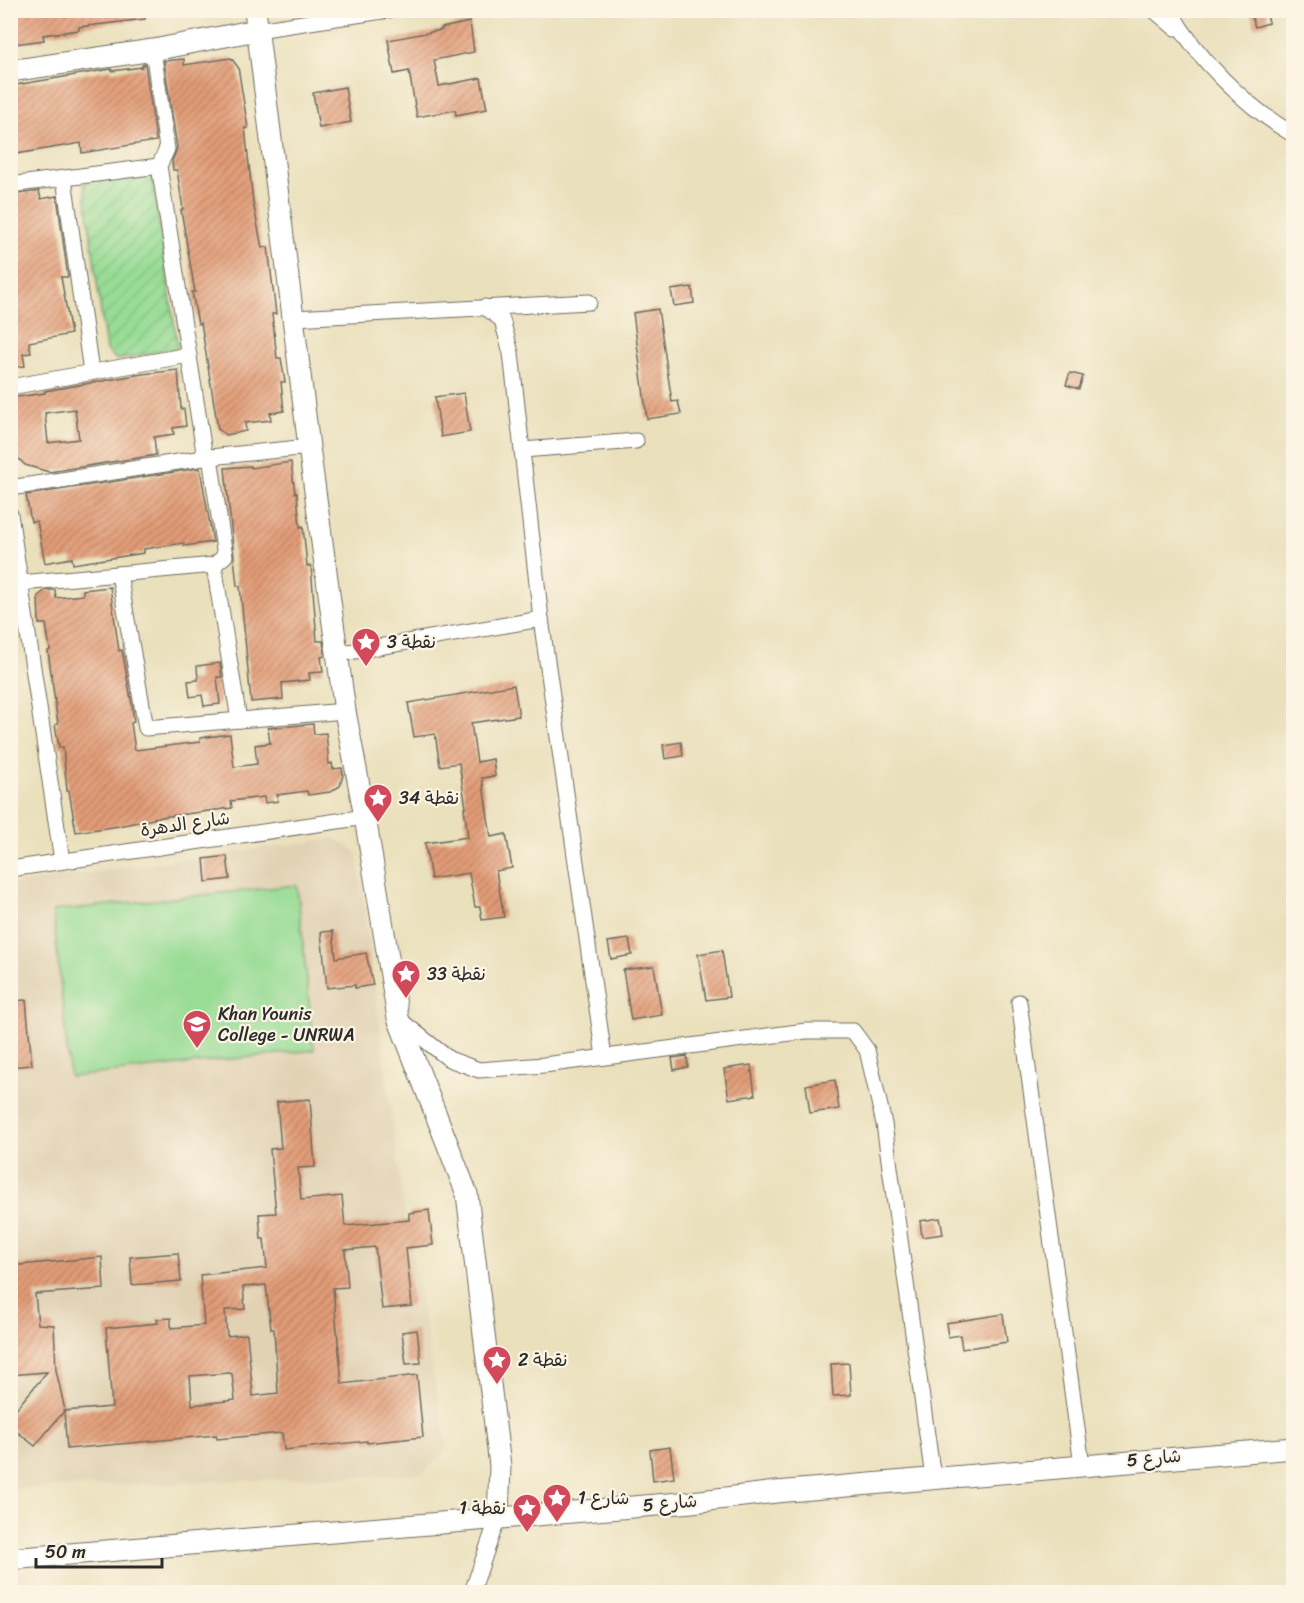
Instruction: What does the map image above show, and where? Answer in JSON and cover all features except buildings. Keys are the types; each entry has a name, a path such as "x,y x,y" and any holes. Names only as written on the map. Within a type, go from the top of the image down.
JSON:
{"street":[{"path":"10,71 153,50 256,20 389,10"},
{"path":"1154,10 1182,34 1226,82 1258,111 1293,135"},
{"path":"1170,10 1182,34"},
{"path":"256,20 309,447 345,711 398,1018 467,1194 500,1466 498,1518 472,1593"},
{"path":"21,583 214,565 225,556 189,355 159,166 167,149 153,50"},
{"path":"10,185 159,166"},
{"path":"64,178 91,372"},
{"path":"294,318 589,302"},
{"path":"485,307 502,320 512,353 541,619 604,1057"},
{"path":"10,387 189,355"},
{"path":"523,450 636,441"},
{"path":"10,488 207,458 309,447"},
{"path":"10,514 62,861"},
{"path":"214,565 239,720"},
{"path":"119,574 146,728 345,711"},
{"path":"337,654 541,619"},
{"name":"شارع الدهرة","path":"10,869 365,817"},
{"path":"1019,1002 1082,1465"},
{"path":"398,1018 449,1059 479,1070 544,1065 806,1031 853,1031 867,1050 884,1124 933,1478"},
{"name":"شارع 5","path":"10,1559 692,1502 776,1492 1293,1448"}],"shaded area":[{"name":"Khan Younis College - UNRWA","path":"336,838 357,853 405,1216 447,1449 423,1474 11,1489 10,884"}],"green space":[{"path":"151,171 178,348 117,360 106,350 84,183"},
{"path":"297,885 314,1050 70,1077 53,911"}],"place":[{"name":"نقطة 3","path":"366,668"},
{"name":"نقطة 34","path":"378,824"},
{"name":"نقطة 33","path":"406,1000"},
{"name":"Khan Younis College - UNRWA","path":"197,1050"},
{"name":"نقطة 2","path":"497,1386"},
{"name":"شارع 1","path":"557,1524"},
{"name":"نقطة 1","path":"527,1534"}]}
